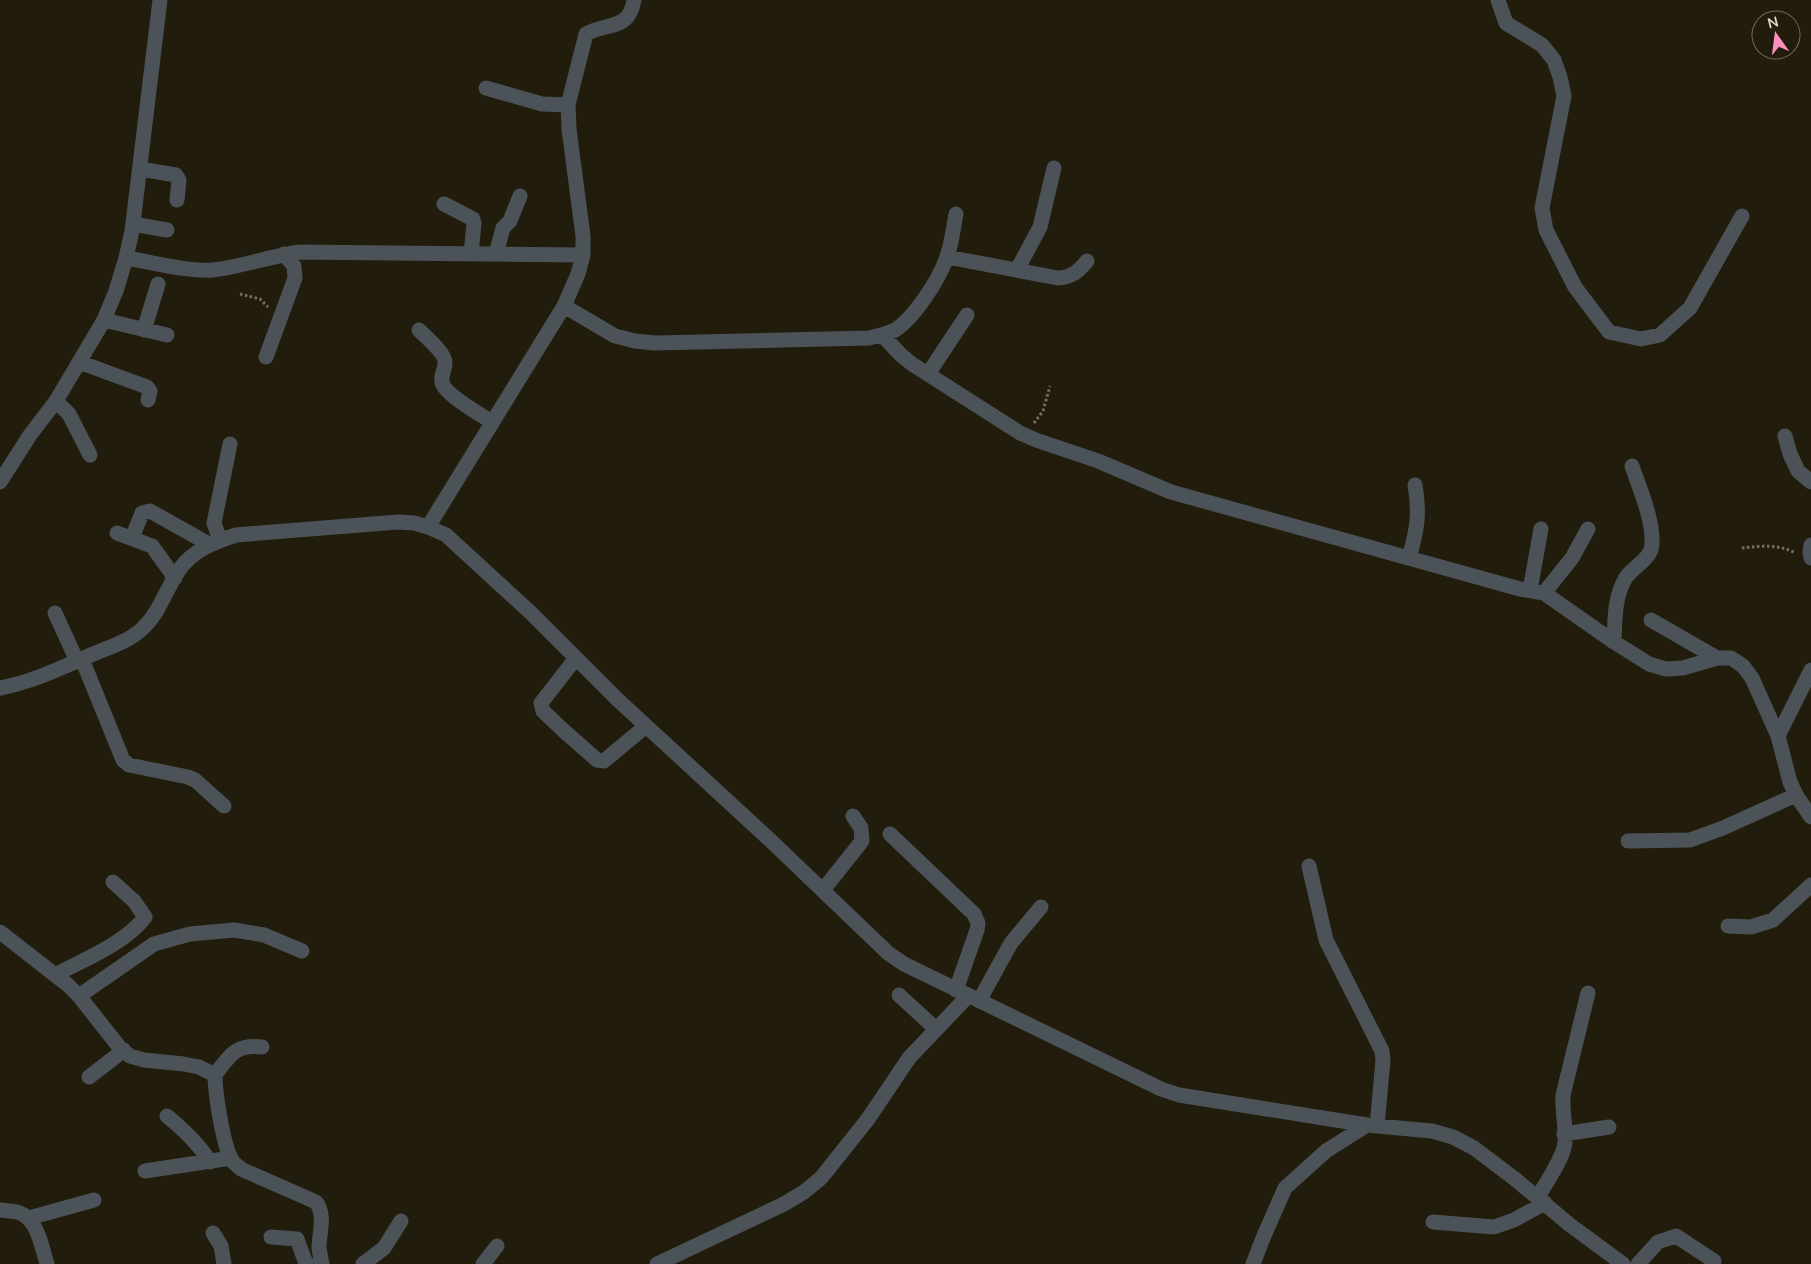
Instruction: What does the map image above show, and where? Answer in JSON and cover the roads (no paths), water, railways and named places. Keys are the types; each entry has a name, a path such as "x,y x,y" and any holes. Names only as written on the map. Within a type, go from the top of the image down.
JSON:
{"street":[{"path":"0,482 30,435 56,401 104,320 116,291 126,258 133,224 160,0"},
{"path":"428,527 564,306 578,274 583,236 569,129 568,106 586,34 593,29 609,27 620,23 628,15 634,0"},
{"path":"1498,0 1506,23 1542,45 1554,60 1560,77 1564,96 1542,208 1546,230 1575,287 1609,332 1641,340 1660,335 1690,308 1742,216"},
{"path":"486,88 542,104 568,106"},
{"path":"1017,270 1040,227 1054,168"},
{"path":"140,169 176,175 179,180 177,200"},
{"path":"496,254 503,228 510,221 520,196"},
{"path":"444,204 473,219 471,254"},
{"path":"564,306 615,336 634,341 655,343 869,338 882,335 894,330 905,322 916,310 943,268 956,214"},
{"path":"133,224 167,230"},
{"path":"126,258 200,270 214,270 300,252 582,255"},
{"path":"266,356 295,278 294,266 284,254"},
{"path":"947,257 1058,278 1068,277 1077,273 1088,261"},
{"path":"144,330 158,284"},
{"path":"928,374 967,315"},
{"path":"104,320 167,335"},
{"path":"419,330 440,352 444,359 445,363 441,377 447,392 492,422"},
{"path":"882,335 901,355 928,374 1025,435 1098,461 1171,492 1520,590 1537,592 1649,664 1666,669 1683,668 1717,658 1731,658 1743,666 1752,678 1778,736 1790,782 1796,795 1811,817"},
{"path":"79,362 147,388 150,392 148,400"},
{"path":"56,401 69,414 90,454"},
{"path":"1785,436 1790,454 1798,471 1811,482"},
{"path":"215,542 214,522 230,444"},
{"path":"1614,642 1616,598 1626,577 1649,554 1652,545 1648,514 1632,466"},
{"path":"1410,558 1418,526 1418,503 1415,485"},
{"path":"132,538 142,513 150,511 215,542"},
{"path":"0,688 44,675 125,641 142,629 155,615 179,571 193,555 215,542 236,535 398,522 414,523 428,527 446,536 531,613 646,726 888,953 904,964 1161,1089 1180,1095 1372,1125 1432,1131 1453,1137 1474,1148 1570,1225 1623,1264"},
{"path":"1537,592 1541,529"},
{"path":"1537,592 1572,558 1588,529"},
{"path":"117,533 152,546 175,578"},
{"path":"1811,545 1811,558"},
{"path":"55,613 77,661 84,665 86,669 123,760 129,765 195,780 224,806"},
{"path":"1651,620 1717,658"},
{"path":"576,658 541,703 543,711 597,760 604,761 646,726"},
{"path":"1778,736 1811,670"},
{"path":"1628,841 1690,840 1723,828 1796,795"},
{"path":"822,890 862,841 861,828 853,816"},
{"path":"890,834 974,914 978,923 968,996"},
{"path":"1309,866 1326,940 1382,1051 1383,1060 1372,1125"},
{"path":"55,975 110,946 138,927 145,917 134,901 113,882"},
{"path":"1728,926 1751,927 1773,920 1811,885"},
{"path":"657,1264 784,1204 804,1192 821,1178 868,1119 910,1058 968,996 1041,907"},
{"path":"79,996 154,944 190,934 234,930 264,935 302,951"},
{"path":"0,932 79,996 130,1056 144,1060 199,1067 215,1075"},
{"path":"1434,1222 1494,1227 1514,1220 1541,1200 1563,1151 1563,1095 1588,992"},
{"path":"899,995 936,1029"},
{"path":"262,1047 249,1046 232,1053 215,1075 217,1098 228,1153 241,1169 316,1202 321,1214 319,1248 322,1264"},
{"path":"89,1077 124,1050"},
{"path":"167,1116 203,1150 210,1162"},
{"path":"1253,1264 1286,1188 1326,1151 1372,1125"},
{"path":"1564,1134 1609,1127"},
{"path":"145,1171 231,1158"},
{"path":"29,1218 94,1200"},
{"path":"0,1210 19,1212 29,1218 35,1228 47,1264"},
{"path":"362,1264 384,1248 401,1221"},
{"path":"213,1233 221,1246 224,1264"},
{"path":"1638,1264 1658,1242 1676,1236 1714,1261"},
{"path":"271,1237 298,1239 305,1262 308,1264"},
{"path":"483,1264 497,1246"}]}
